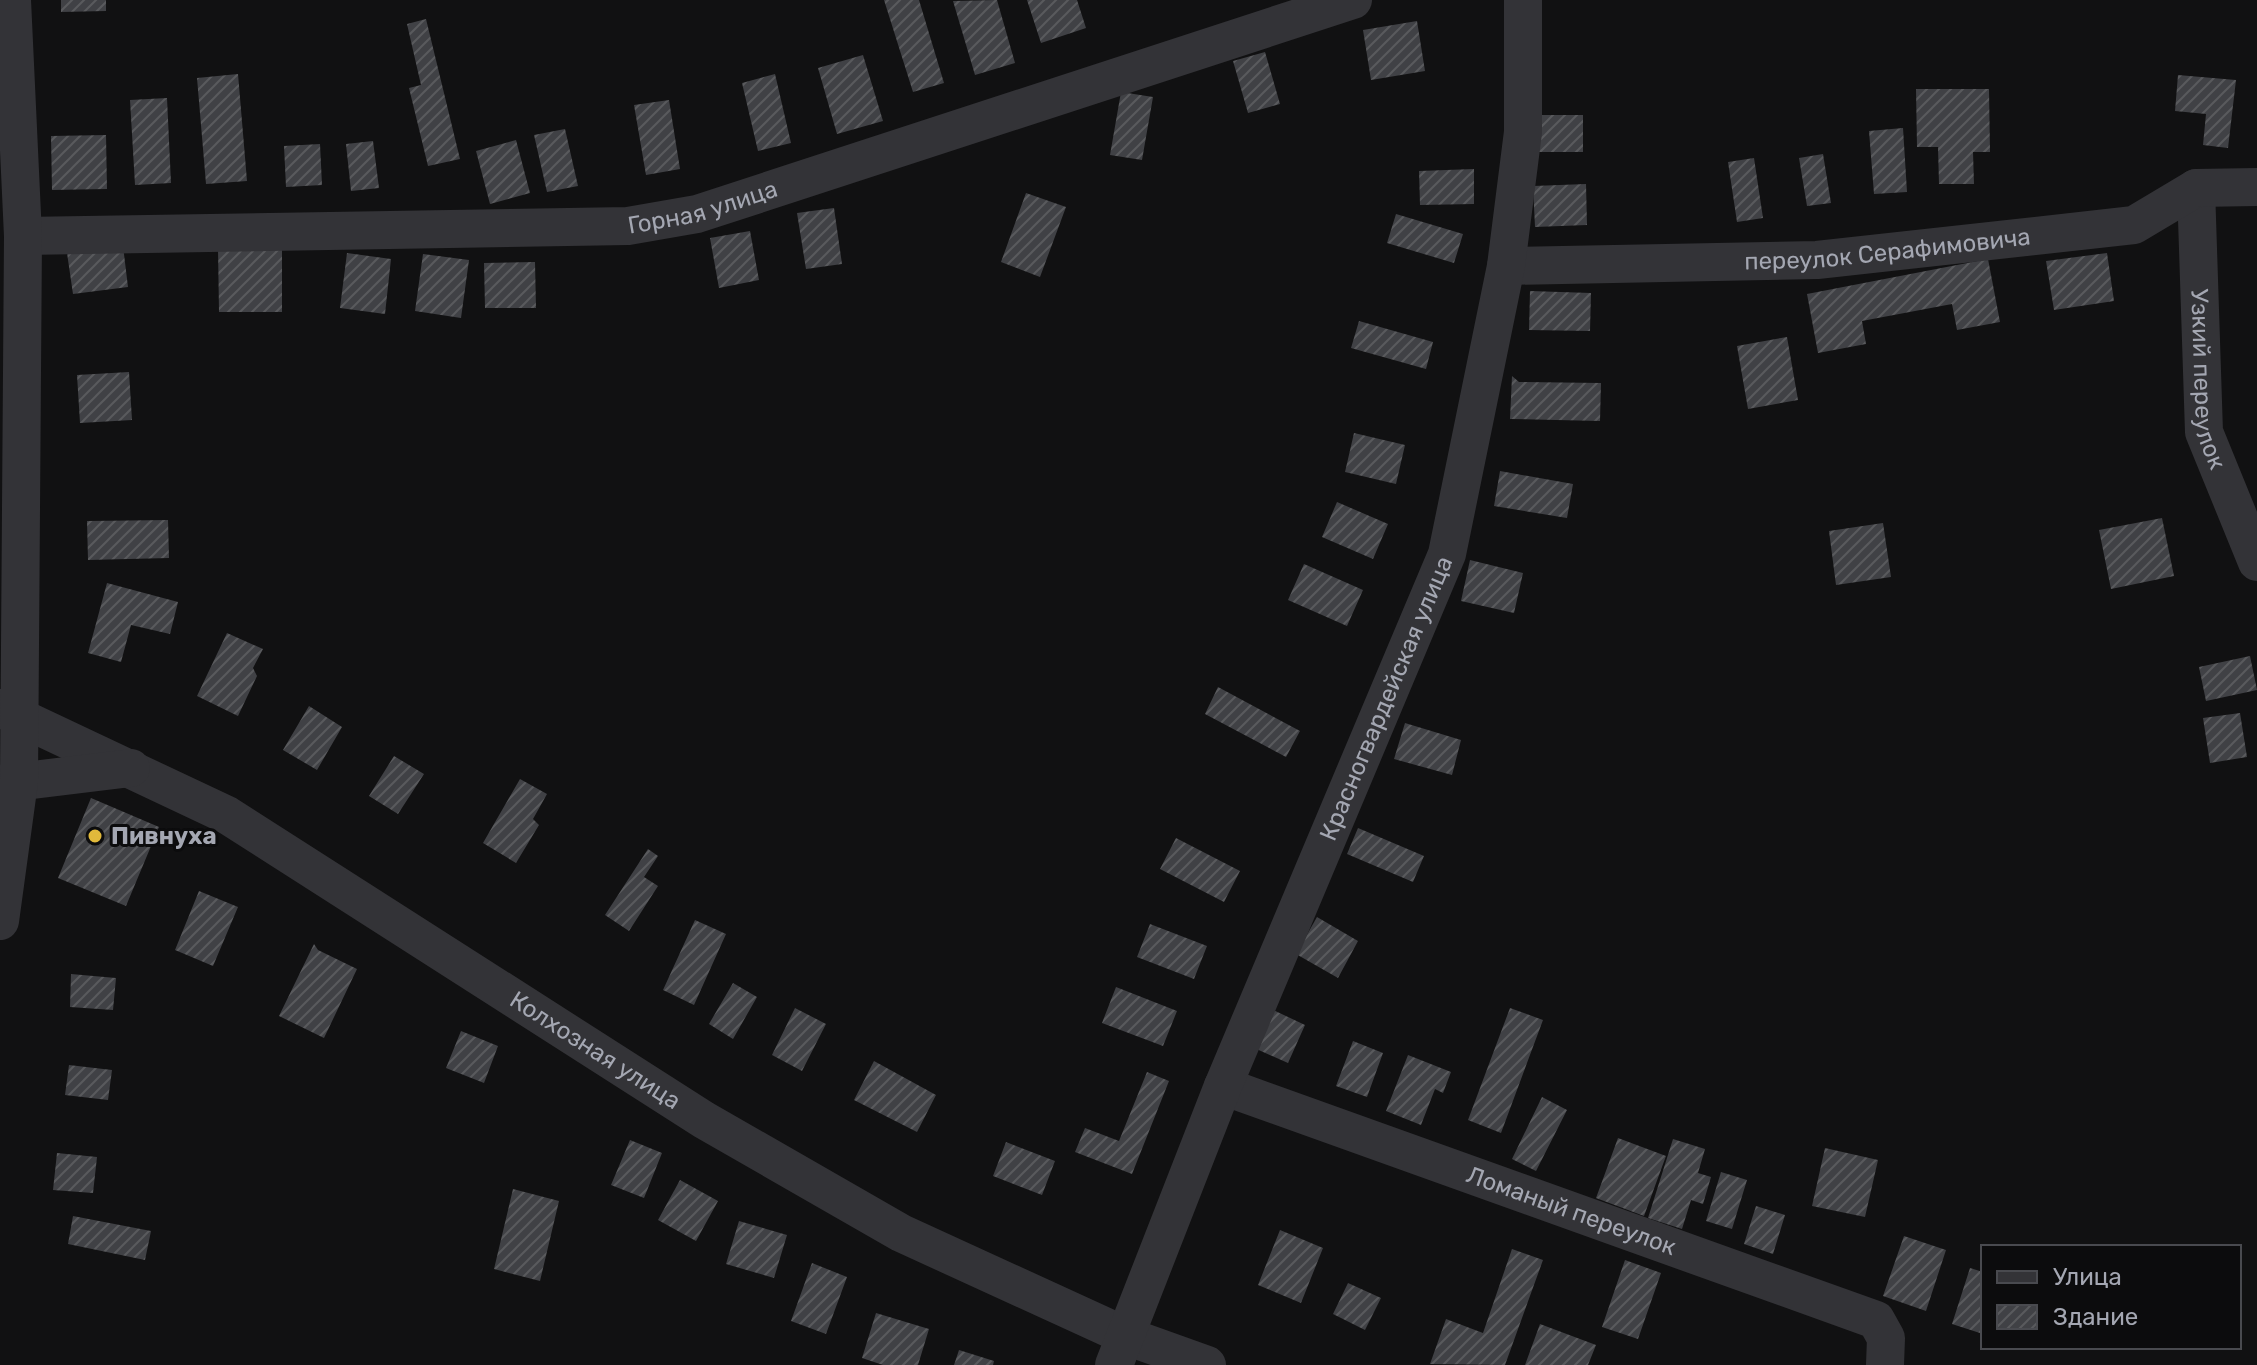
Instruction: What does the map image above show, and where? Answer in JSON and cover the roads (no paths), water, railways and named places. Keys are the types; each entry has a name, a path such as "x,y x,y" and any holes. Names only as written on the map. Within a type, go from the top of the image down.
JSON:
{"street":[{"path":"0,921 10,783 23,236 12,0"},
{"name":"Горная улица","path":"23,236 628,226 669,219 697,214 1353,0"},
{"name":"Красногвардейская улица","path":"1120,1351 1223,1086 1447,554 1506,266 1523,132 1523,0"},
{"name":"переулок Серафимовича","path":"1506,266 1817,260 2134,225 2196,188 2257,187"},
{"name":"Узкий переулок","path":"2196,188 2204,432 2257,562"},
{"name":"Колхозная улица","path":"10,712 227,815 730,1135 901,1233 1120,1351 1207,1365"},
{"path":"10,783 131,768"},
{"name":"Ломаный переулок","path":"1223,1086 1876,1320 1886,1338 1885,1365"}],"place":[{"name":"Пивнуха","path":"95,836"}]}
